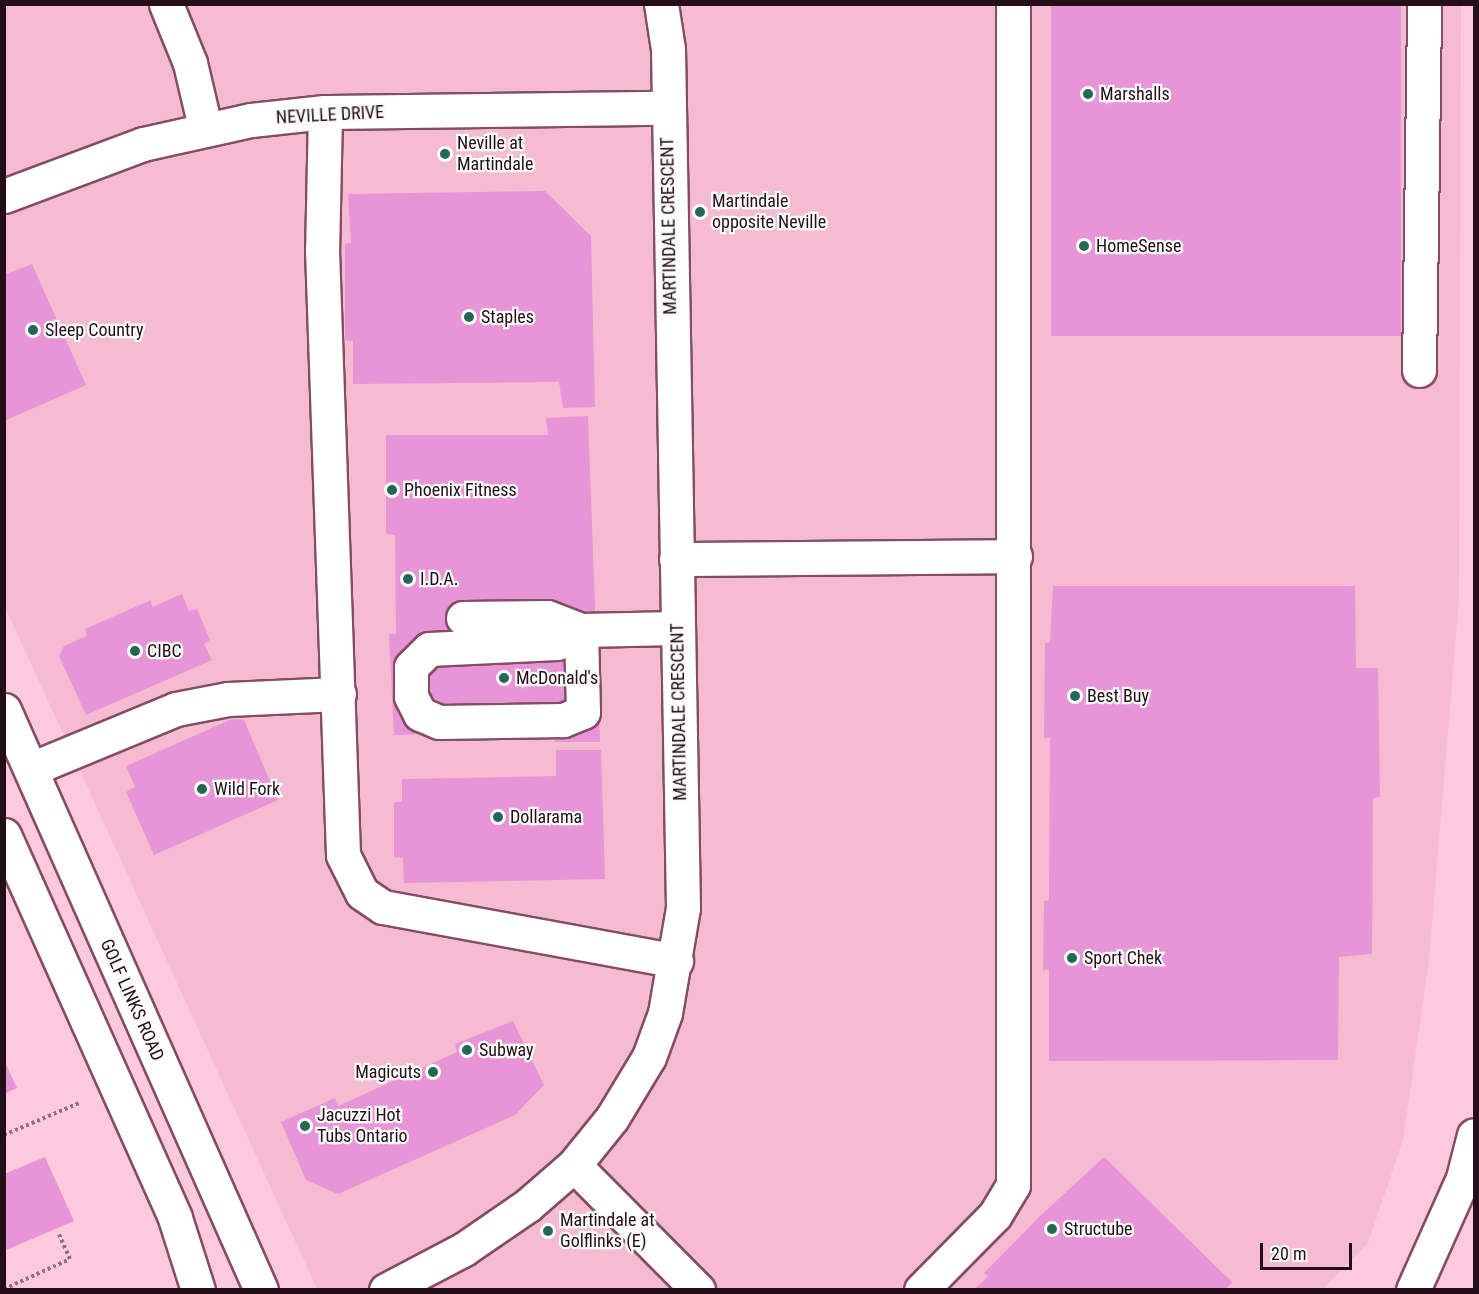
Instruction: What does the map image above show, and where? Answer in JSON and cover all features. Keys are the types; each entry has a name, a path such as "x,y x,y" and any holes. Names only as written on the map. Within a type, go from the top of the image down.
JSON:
{"main road":[{"path":"166,4 190,63 205,127"},
{"name":"MARTINDALE CRESCENT","path":"386,1290 464,1249 528,1205 574,1165 612,1118 648,1057 665,1012 676,961 683,908 667,108 668,49 661,4"},
{"path":"921,1290 995,1215 1012,1185 1015,556 1013,4"},
{"path":"1419,370 1424,4"},
{"name":"NEVILLE DRIVE","path":"4,196 143,144 205,127 325,112 667,108"},
{"path":"325,112 322,250 343,855 362,892 383,907 676,961"},
{"path":"676,559 1015,556"},
{"path":"463,618 547,617 581,630 677,628"},
{"path":"581,630 583,712 563,720 439,722 420,714 411,696 411,667 429,649 557,644 581,630"},
{"path":"30,769 176,708 228,699 339,694"},
{"name":"GOLF LINKS ROAD","path":"4,710 261,1290"},
{"path":"4,835 175,1218 198,1290"},
{"path":"1413,1290 1463,1178 1474,1134"},
{"path":"574,1165 698,1290"}],"path":[{"path":"4,1135 79,1103"},
{"path":"4,1289 70,1259 59,1234"}],"shaded area":[{"path":"4,5 1461,5 1459,600 1429,961 1403,1140 1368,1243 1322,1290 317,1289 5,607"}],"building":[{"path":"1051,4 1401,4 1401,336 1051,336"},
{"name":"Staples","path":"545,191 591,236 595,407 563,408 559,382 353,384 353,341 345,340 345,244 351,243 348,194"},
{"name":"Sleep Country","path":"32,264 86,385 4,421 4,275"},
{"path":"588,416 600,742 555,742 555,730 394,735 389,634 396,634 395,535 386,534 386,435 548,435 546,418"},
{"path":"1053,586 1355,586 1356,668 1378,668 1380,797 1373,798 1372,954 1339,957 1338,1060 1049,1061 1049,969 1043,971 1044,901 1049,900 1050,738 1044,738 1045,643 1050,642"},
{"name":"CIBC","path":"182,594 189,611 197,609 210,640 204,644 212,660 86,715 59,656 64,646 87,636 85,629 151,600 152,607"},
{"name":"Wild Fork","path":"232,719 244,720 278,800 154,855 126,792 135,787 126,766"},
{"name":"Dollarama","path":"556,750 601,750 605,879 404,883 403,858 394,857 394,802 402,802 402,779 556,776"},
{"path":"513,1021 544,1085 515,1115 338,1194 306,1180 281,1122 335,1098 338,1106 457,1052 455,1044"},
{"path":"4,1060 17,1088 4,1094"},
{"path":"45,1157 74,1221 4,1251 4,1174"},
{"path":"1104,1157 1232,1282 1225,1290 974,1290 988,1276 984,1273 1039,1217"}],"place":[{"name":"Marshalls","path":"1088,94"},
{"name":"Neville at Martindale","path":"445,154"},
{"name":"Martindale opposite Neville","path":"700,212"},
{"name":"HomeSense","path":"1084,246"},
{"name":"Staples","path":"469,317"},
{"name":"Sleep Country","path":"33,330"},
{"name":"Phoenix Fitness","path":"392,490"},
{"name":"I.D.A.","path":"408,579"},
{"name":"CIBC","path":"135,651"},
{"name":"McDonald's","path":"504,678"},
{"name":"Best Buy","path":"1075,696"},
{"name":"Wild Fork","path":"202,789"},
{"name":"Dollarama","path":"498,817"},
{"name":"Sport Chek","path":"1072,958"},
{"name":"Subway","path":"467,1050"},
{"name":"Magicuts","path":"433,1072"},
{"name":"Jacuzzi Hot Tubs Ontario","path":"305,1126"},
{"name":"Structube","path":"1052,1229"},
{"name":"Martindale at Golflinks (E)","path":"548,1231"}]}
